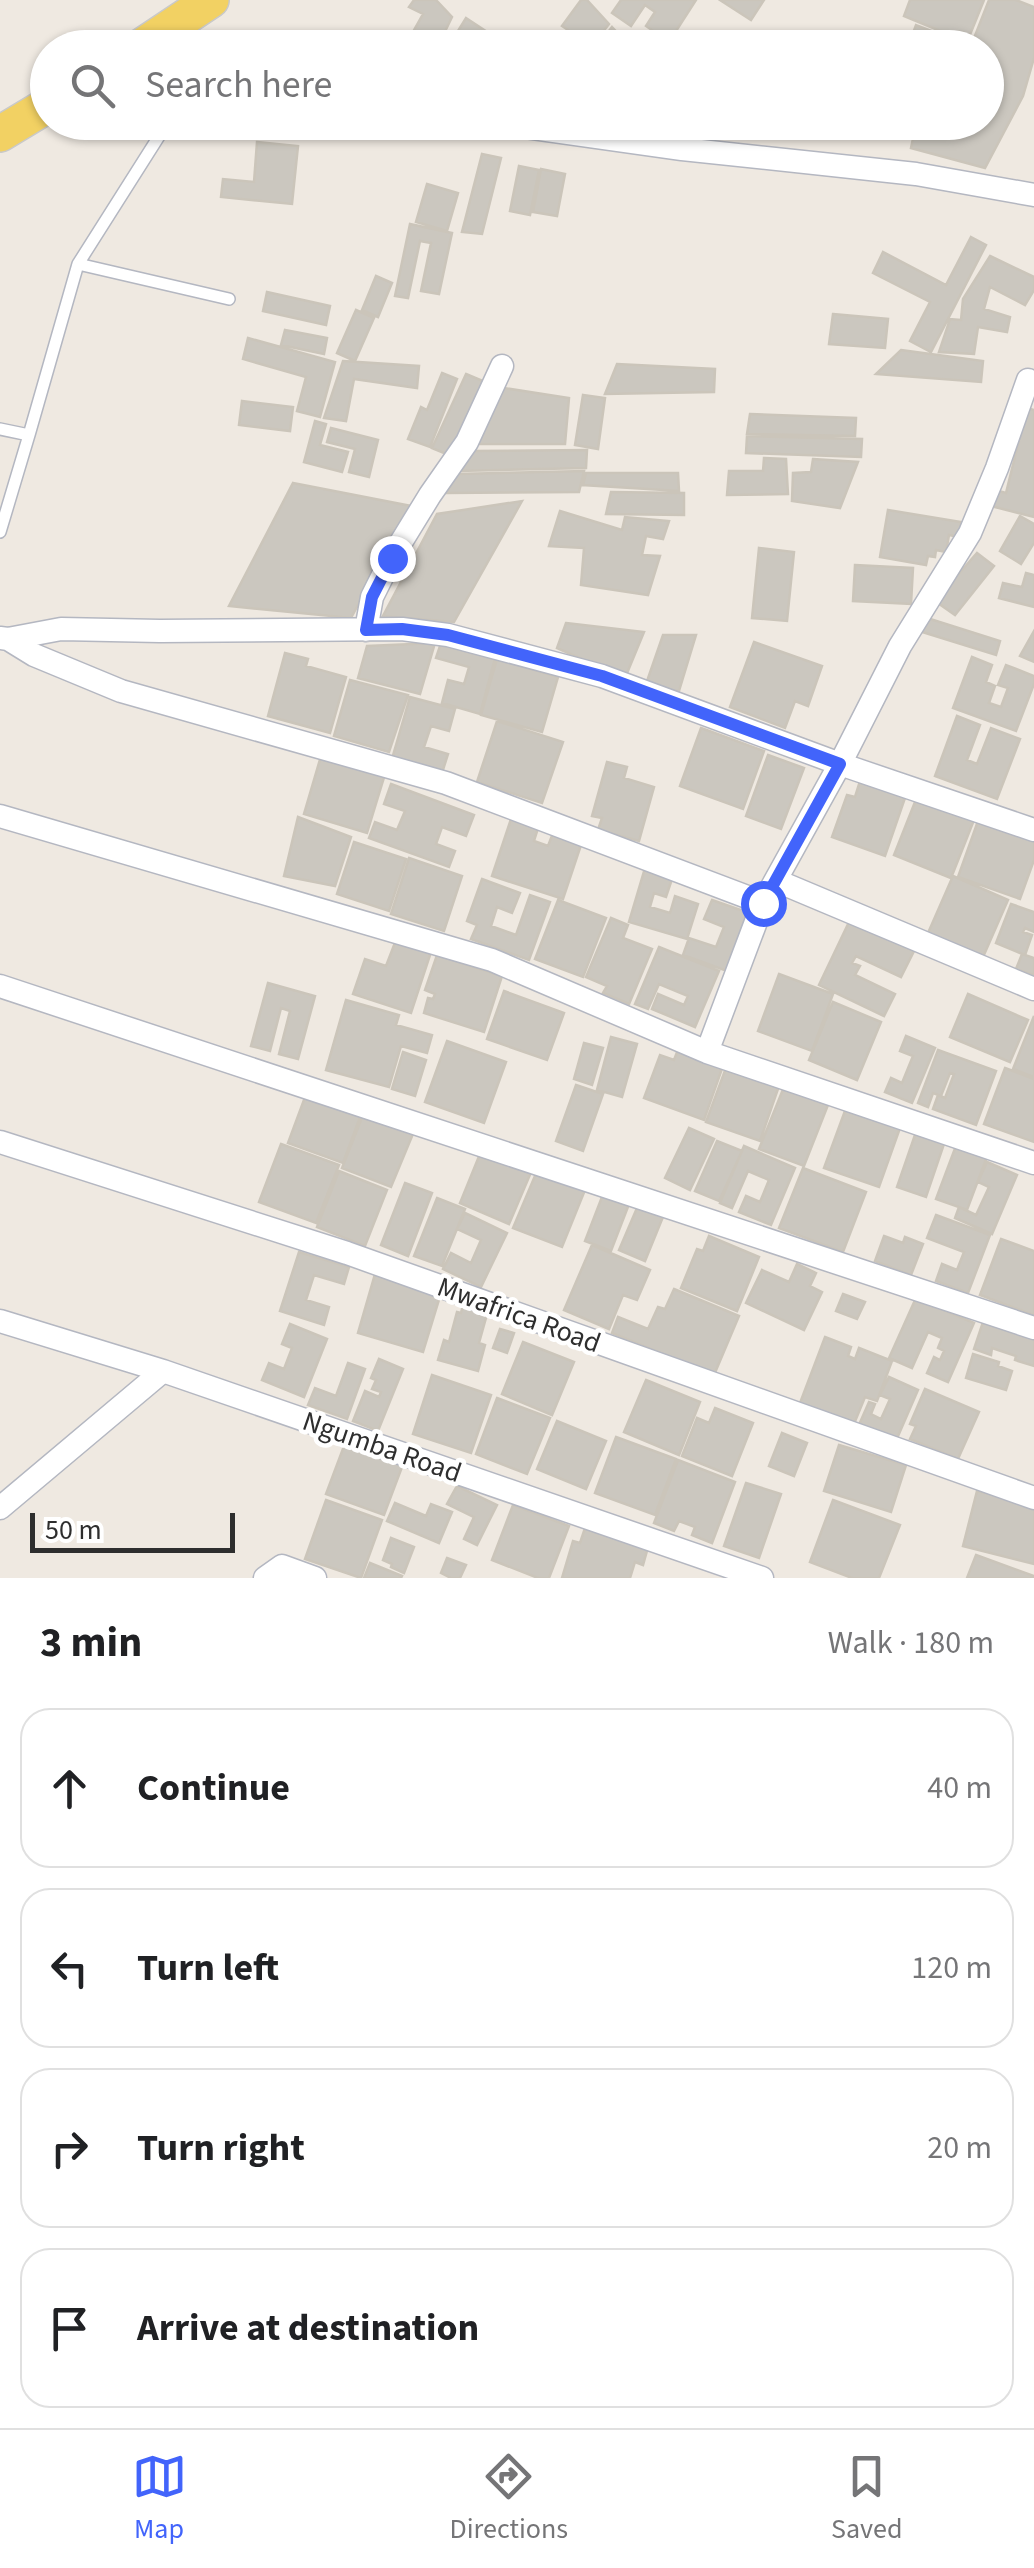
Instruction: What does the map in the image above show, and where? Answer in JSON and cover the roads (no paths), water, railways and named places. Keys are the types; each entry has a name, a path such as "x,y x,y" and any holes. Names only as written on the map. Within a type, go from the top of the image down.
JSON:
{"main road":[{"path":"167,30 211,0"},
{"path":"0,134 30,116"}],"street":[{"path":"618,140 916,174 1034,195"},
{"path":"366,630 372,597 392,558 467,442 502,366"},
{"path":"707,1052 763,903 900,646 970,532 1028,380"},
{"path":"4,638 61,629 402,629 448,635 602,676 1034,830"},
{"path":"4,638 34,655 121,691 446,784 763,903"},
{"path":"0,816 492,960 707,1052 1034,1163"},
{"path":"777,881 1034,990"},
{"path":"0,986 1034,1328"},
{"name":"Mwafrica Road","path":"0,1142 347,1253 1034,1498"},
{"name":"Ngumba Road","path":"0,1322 163,1370 762,1578"},
{"path":"0,1508 163,1370"},
{"path":"265,1578 282,1566 315,1578"}],"lane":[{"path":"0,532 78,264 157,140"},
{"path":"78,264 229,300"},
{"path":"0,429 29,436"}]}
